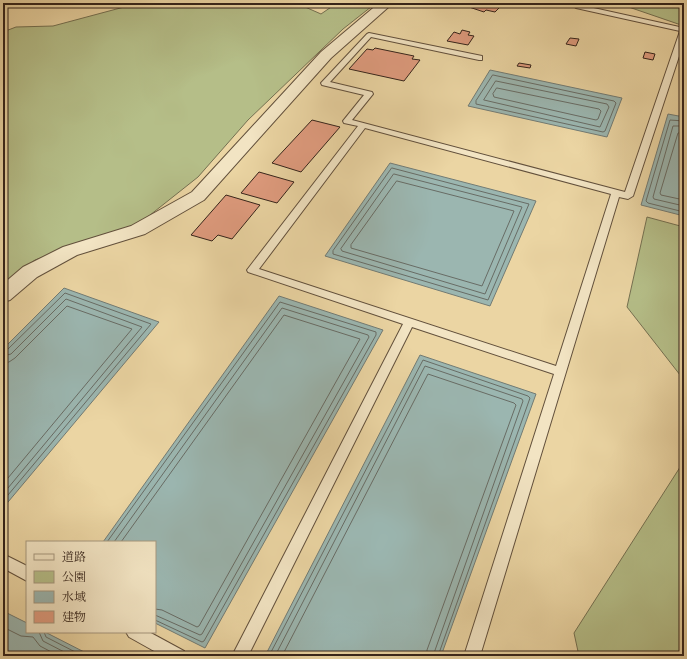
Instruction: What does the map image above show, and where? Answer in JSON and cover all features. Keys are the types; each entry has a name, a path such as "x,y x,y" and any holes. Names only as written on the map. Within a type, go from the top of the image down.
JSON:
{"street":[{"path":"3,295 30,272 70,251 138,230 198,196 326,55 373,13 387,3"}],"lane":[{"path":"479,58 369,35 326,83 369,94 347,121 628,196 684,30 578,7 572,3"},
{"path":"363,125 252,270 560,372"},
{"path":"472,656 616,193"},
{"path":"240,656 410,322"},
{"path":"3,561 26,573"},
{"path":"136,633 179,656"}],"green space":[{"path":"139,3 296,3 321,14 337,3 376,3 343,29 248,120 198,177 140,223 35,260 3,284 3,32 16,27 53,26"},
{"path":"617,3 684,3 684,26"},
{"path":"647,217 684,227 684,380 627,307"},
{"path":"684,461 684,656 579,656 574,633"}],"water":[{"path":"490,70 622,98 607,137 468,106"},
{"path":"668,114 684,117 684,216 641,205"},
{"path":"390,163 536,201 490,306 325,256"},
{"path":"64,288 159,322 3,508 3,349"},
{"path":"279,296 383,330 205,648 156,624 156,541 104,541"},
{"path":"420,355 536,394 441,656 265,656"},
{"path":"3,611 26,622 26,633 47,633 92,656 3,656"}],"building":[{"path":"472,3 488,3 501,6 495,12 486,10 484,12 469,7"},
{"path":"462,30 470,32 468,35 474,36 468,45 447,41 454,32 460,34"},
{"path":"570,38 579,39 576,46 566,44"},
{"path":"375,48 414,56 412,59 420,60 404,81 349,69 367,49 373,50"},
{"path":"645,52 655,54 653,60 643,58"},
{"path":"519,63 531,65 530,68 517,66"},
{"path":"312,120 340,127 301,172 272,163"},
{"path":"259,172 294,182 277,203 241,193"},
{"path":"226,195 260,205 232,239 218,235 212,241 191,235"}]}
